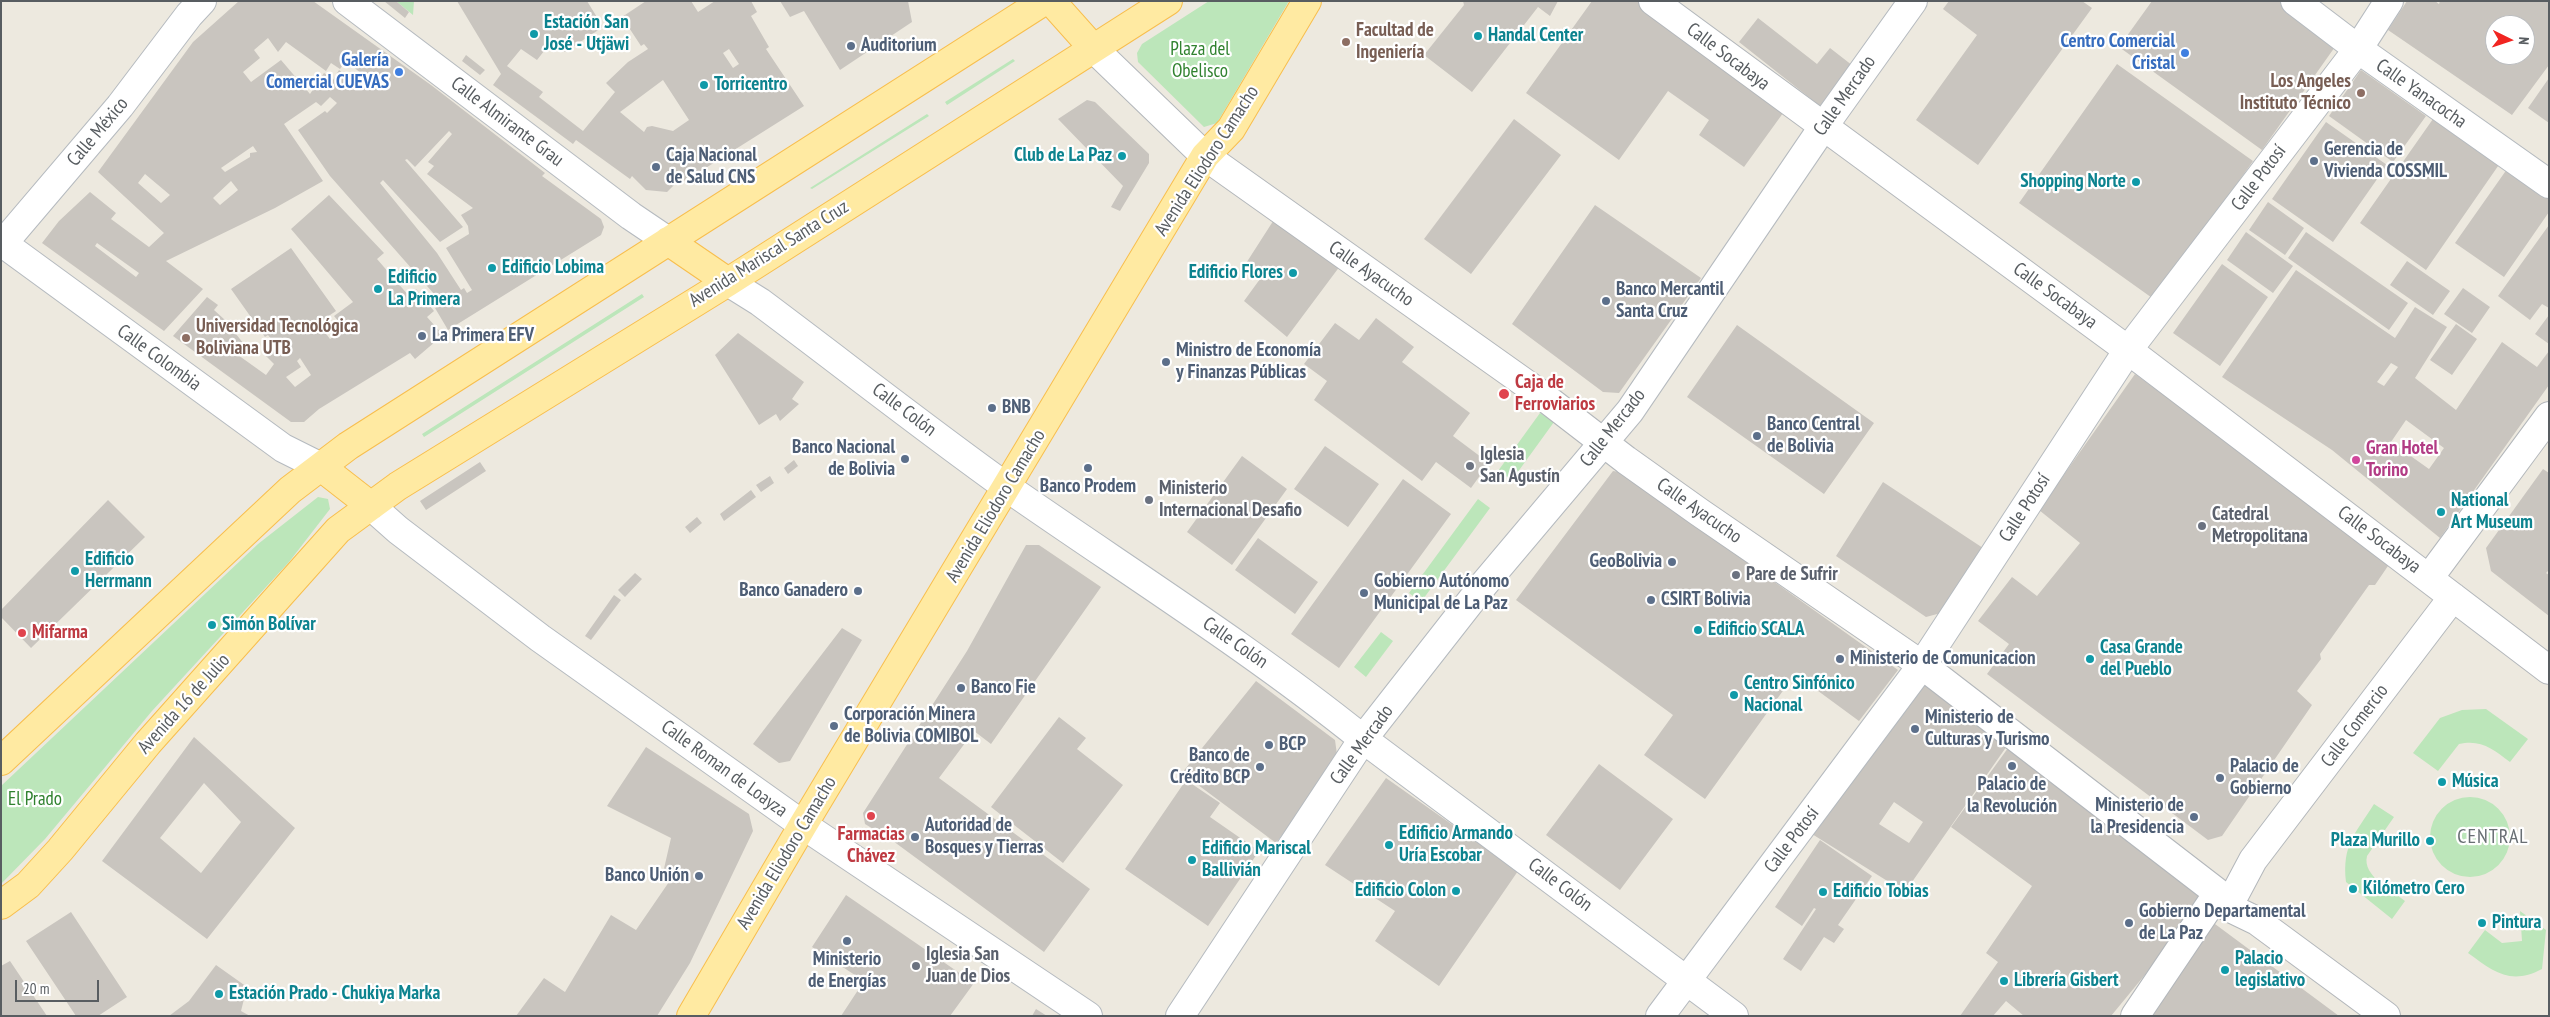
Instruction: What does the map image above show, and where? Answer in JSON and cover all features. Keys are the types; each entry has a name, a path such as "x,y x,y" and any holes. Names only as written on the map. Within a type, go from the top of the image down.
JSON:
{"main road":[{"path":"1,761 290,490 348,446 1044,1"},
{"path":"1050,1 1093,48"},
{"name":"Avenida Mariscal Santa Cruz","path":"371,506 398,486 728,282 1168,1"},
{"name":"Avenida Eliodoro Camacho","path":"691,1016 803,825 1008,487 1205,156 1230,130 1307,1"},
{"path":"668,241 728,282"},
{"path":"321,467 371,506"},
{"name":"Avenida 16 de Julio","path":"1,906 28,885 60,850 148,742 338,530 371,506"}],"street":[{"name":"Calle Almirante Grau","path":"347,1 631,216 668,241"},
{"name":"Calle Socabaya","path":"1653,1 2128,350 2549,670"},
{"name":"Calle Mercado","path":"1180,1016 1363,739 1485,583 1630,411 1823,127 1913,1"},
{"name":"Calle Yanacocha","path":"2295,1 2358,49 2549,184"},
{"name":"Calle Potosí","path":"1660,1016 1922,664 2128,350 2358,49 2389,1"},
{"name":"Calle México","path":"2,244 120,106 188,6"},
{"name":"Calle Ayacucho","path":"1093,48 1205,156 1539,393 1604,443 1764,558 1922,664 2223,900 2257,921 2386,1016"},
{"name":"Calle Colombia","path":"2,244 282,448 321,467"},
{"name":"Calle Colón","path":"728,282 760,302 1008,487 1221,632 1315,700 1363,739 1734,1016"},
{"path":"2429,578 2549,416"},
{"name":"Calle Roman de Loayza","path":"371,506 398,530 540,638 803,825 1088,1016"},
{"name":"Calle Comercio","path":"2135,1016 2453,596"}],"green space":[{"path":"396,1 414,1 413,15"},
{"name":"Plaza del Obelisco","path":"1209,1 1289,1 1217,123 1204,127 1138,62 1137,53 1142,44"},
{"path":"1013,59 1015,61 947,105 945,102"},
{"path":"927,114 929,116 812,189 810,188"},
{"path":"642,294 644,297 424,437 422,434"},
{"path":"1540,413 1554,422 1512,480 1498,471"},
{"name":"El Prado","path":"318,497 328,499 330,509 289,562 152,711 45,839 1,884 1,786 258,544"},
{"path":"1478,499 1490,508 1421,602 1409,593"},
{"path":"1381,632 1393,641 1366,677 1354,667"},
{"path":"2486,709 2528,739 2510,762 2486,746 2474,743 2459,744 2438,771 2413,753 2440,718 2462,710"},
{"path":"2470,797 2485,800 2498,809 2507,822 2510,837 2507,852 2498,865 2485,874 2470,877 2455,874 2442,865 2433,852 2430,837 2433,822 2442,809 2455,800"},
{"path":"2374,804 2394,817 2367,856 2369,870 2373,876 2405,901 2392,919 2346,882 2346,858 2351,840"},
{"path":"2520,911 2546,930 2542,969 2531,974 2511,976 2494,970 2468,953 2485,930 2502,943 2522,941"}],"building":[{"path":"239,1 313,1 431,85 545,173 542,176 601,219 604,227 601,235 448,330 435,308 442,303 330,176 298,130 325,111 327,113 337,103 330,97 321,106 316,102 284,124 323,181 275,208 166,261 203,289 164,331 42,243 59,221 90,192 116,213 111,219 149,247 164,233 98,172 193,42","holes":["268,38 278,52 286,42 326,71 331,63 340,69 346,61 362,74 350,90 346,88 352,80 339,70 333,80 324,73 310,94 281,60 251,82 243,72 260,58 254,50","449,131 452,134 428,162 434,166 427,174 473,208 461,215 468,226 469,234 446,248 472,290 467,293 464,288 461,290 437,253 380,183 383,180 440,242 463,227 405,160 407,159 415,167","253,146 257,152 250,153 250,157 225,172 221,168","145,174 170,195 161,203 138,183","231,181 238,190 220,205 213,198","97,243 139,273 136,277 95,246"]},
{"path":"384,1 396,1 409,12 405,18"},
{"path":"457,1 587,1 603,27 565,52 552,41 537,60 521,49 507,66 543,92 539,97 583,131 615,92 606,83 628,62 648,49 644,44 641,46 622,17 646,1 691,1 698,12 715,1 751,1 757,12 751,16 769,47 766,49 804,106 685,181 682,177 667,192 646,190 632,176 630,179 576,140 573,144 493,85 501,74","holes":["729,49 739,64 733,68 723,53","663,80 689,120 673,131 652,126 647,127 644,132 620,112"]},
{"path":"780,1 908,1 912,22 840,70 804,11 790,17"},
{"name":"Handal Center","path":"1463,1 1558,1 1550,16 1538,7 1472,92 1424,55 1464,5"},
{"path":"1592,1 1638,1 1786,109 1744,167 1699,135 1709,120 1668,91 1619,160 1526,93"},
{"path":"1949,1 2082,1 2092,8 1978,165 1916,120 1977,35 1943,9"},
{"path":"2152,1 2279,1 2337,44 2262,150 2119,47"},
{"path":"2407,1 2435,1 2439,4 2440,1 2549,1 2549,65 2512,115 2388,30"},
{"path":"1758,18 1817,64 1830,48 1857,69 1825,110 1739,42"},
{"path":"466,55 485,70 480,75 462,61"},
{"name":"Shopping Norte","path":"2117,64 2253,161 2155,300 2019,203"},
{"path":"2361,70 2426,116 2393,162 2329,116"},
{"path":"2549,78 2549,123 2528,108"},
{"name":"Club de La Paz","path":"1087,100 1095,102 1149,154 1149,163 1120,211 1111,207 1123,186 1058,119"},
{"path":"2440,109 2505,156 2426,270 2360,223"},
{"path":"1514,119 1561,155 1471,274 1424,239"},
{"path":"2326,122 2387,165 2333,242 2272,199"},
{"path":"2512,162 2549,188 2549,212 2504,277 2455,243"},
{"path":"329,195 384,253 377,259 409,296 416,289 434,311 427,317 443,335 415,359 410,353 319,409 304,422 291,422 173,336 207,297 218,305 214,310 225,320 247,348 238,355 266,375 274,364 266,356 277,347 268,335 265,337 231,289 291,248 336,311 318,323 330,339 345,329 334,316 353,302 291,229","holes":["300,358 311,375 295,387 286,377 301,367 297,361"]},
{"path":"2268,202 2304,228 2285,255 2249,230"},
{"name":"Banco Mercantil Santa Cruz","path":"1595,205 1701,278 1619,393 1603,392 1512,324"},
{"name":"Edificio Flores","path":"1277,215 1343,262 1287,337 1244,301 1260,279 1243,268"},
{"path":"2549,225 2549,308 2542,304 2530,320 2498,296"},
{"path":"2246,232 2293,266 2273,293 2227,260"},
{"path":"2306,232 2408,303 2389,330 2288,258"},
{"path":"2407,261 2450,291 2433,315 2390,285"},
{"path":"2222,264 2268,297 2220,366 2173,333"},
{"path":"2296,270 2395,338 2415,307 2447,327 2415,378 2456,410 2502,342 2537,367 2549,351 2549,385 2440,538 2332,450 2222,377","holes":["2391,363 2398,367 2384,386 2377,382","2406,420 2444,448 2429,469 2391,442"]},
{"path":"2463,288 2490,307 2472,333 2444,314"},
{"path":"2549,315 2549,344 2535,334"},
{"path":"1376,318 1414,347 1402,362 1470,413 1453,436 1489,463 1471,488 1436,462 1422,481 1314,400 1327,381 1304,364 1335,323 1359,340"},
{"path":"2456,324 2477,339 2452,375 2430,360"},
{"name":"Banco Central de Bolivia","path":"1737,325 1874,423 1824,494 1687,397"},
{"path":"738,333 804,382 792,399 799,404 780,421 776,414 759,425 715,355"},
{"path":"2135,374 2388,559 2390,563 2375,585 2369,585 2320,654 2321,659 2297,691 2312,705 2222,836 2208,840 1987,674 2009,644 1978,621 2012,577 2037,596 2080,543 2039,510"},
{"path":"1325,446 1379,484 1348,527 1294,489"},
{"path":"1242,456 1287,489 1232,565 1187,532"},
{"path":"794,460 798,466 788,474 784,468"},
{"path":"480,462 486,471 426,510 420,501"},
{"path":"2543,469 2549,473 2549,570 2546,573 2549,575 2549,616 2491,571 2486,548"},
{"path":"1613,471 1620,472 1898,670 1859,721 1795,674 1705,799 1644,755 1673,715 1516,600"},
{"path":"770,476 774,483 761,492 756,485"},
{"path":"1403,479 1451,514 1339,668 1291,634"},
{"path":"1883,482 1986,550 1941,613 1926,617 1836,556"},
{"path":"751,490 756,497 724,521 720,514"},
{"name":"Edificio Herrmann","path":"108,500 145,537 31,648 1,617 1,610"},
{"path":"697,517 702,523 690,533 685,527"},
{"path":"1258,538 1318,582 1295,614 1235,570"},
{"path":"1026,545 1039,545 1101,587 991,744 974,731 939,778 1090,889 1044,952 893,841 865,824 863,813 967,651"},
{"path":"635,573 642,579 625,597 618,590"},
{"path":"614,595 621,600 591,640 585,636"},
{"name":"Corporación Minera de Bolivia COMIBOL","path":"842,628 862,640 790,761 779,763 753,744"},
{"name":"Banco de Crédito BCP","path":"1256,681 1335,740 1338,762 1276,843 1182,773"},
{"path":"1923,683 2009,743 1905,892 1812,834","holes":["1894,802 1923,822 1909,843 1879,824"]},
{"path":"1059,717 1086,738 1077,749 1123,785 1063,863 991,807"},
{"path":"194,737 295,828 207,939 102,861","holes":["204,783 241,822 201,873 160,838"]},
{"path":"646,747 749,814 753,831 690,963 657,1016 516,1016 544,978 565,992 611,915 636,930 671,879 663,873 671,838 607,806"},
{"path":"2008,748 2200,885 2200,908 2111,1016 2024,1016 2006,1001 1993,1016 1960,1016 1998,962 1986,953 2032,886 1951,827"},
{"path":"1599,764 1673,819 1620,890 1546,835"},
{"path":"1386,778 1518,871 1439,986 1375,941 1395,911 1325,865"},
{"name":"Edificio Mariscal Ballivián","path":"1186,780 1220,803 1210,817 1259,851 1208,926 1125,869"},
{"name":"Edificio Tobias","path":"1820,840 1872,876 1838,925 1844,929 1834,943 1824,937 1801,971 1783,959 1816,909 1814,908 1802,926 1775,907"},
{"name":"Iglesia San Juan de Dios","path":"846,895 974,983 950,1016 841,1016 864,981 812,947"},
{"path":"71,912 127,997 98,1016 76,1016 26,941"},
{"name":"Palacio legislativo","path":"2208,917 2215,924 2339,1016 2143,1016"},
{"path":"10,961 47,1016 1,1016 1,966"},
{"name":"Estación Prado - Chukiya Marka","path":"216,965 247,987 241,1011 250,1016 169,1016 189,1001"},
{"path":"1036,1009 1047,1016 1032,1016"}],"place":[{"name":"Estación San José - Utjäwi","path":"534,34"},
{"name":"Handal Center","path":"1478,36"},
{"name":"Facultad de Ingeniería","path":"1346,42"},
{"name":"Auditorium","path":"851,46"},
{"name":"Centro Comercial Cristal","path":"2185,53"},
{"name":"Galería Comercial CUEVAS","path":"399,72"},
{"name":"Torricentro","path":"704,85"},
{"name":"Los Angeles Instituto Técnico","path":"2361,93"},
{"name":"Club de La Paz","path":"1122,156"},
{"name":"Gerencia de Vivienda COSSMIL","path":"2314,161"},
{"name":"Caja Nacional de Salud CNS","path":"656,167"},
{"name":"Shopping Norte","path":"2136,182"},
{"name":"Edificio Lobima","path":"492,268"},
{"name":"Edificio Flores","path":"1293,273"},
{"name":"Edificio La Primera","path":"378,289"},
{"name":"Banco Mercantil Santa Cruz","path":"1606,301"},
{"name":"La Primera EFV","path":"422,336"},
{"name":"Universidad Tecnológica Boliviana UTB","path":"186,338"},
{"name":"Ministro de Economía y Finanzas Públicas","path":"1166,362"},
{"name":"Caja de Ferroviarios","path":"1504,394"},
{"name":"BNB","path":"992,408"},
{"name":"Banco Central de Bolivia","path":"1757,436"},
{"name":"Banco Nacional de Bolivia","path":"905,459"},
{"name":"Gran Hotel Torino","path":"2356,460"},
{"name":"Iglesia San Agustín","path":"1470,466"},
{"name":"Banco Prodem","path":"1088,468"},
{"name":"Ministerio Internacional Desafio","path":"1149,500"},
{"name":"National Art Museum","path":"2441,512"},
{"name":"Catedral Metropolitana","path":"2202,526"},
{"name":"GeoBolivia","path":"1672,562"},
{"name":"Edificio Herrmann","path":"75,571"},
{"name":"Pare de Sufrir","path":"1736,575"},
{"name":"Banco Ganadero","path":"858,591"},
{"name":"Gobierno Autónomo Municipal de La Paz","path":"1364,593"},
{"name":"CSIRT Bolivia","path":"1651,600"},
{"name":"Simón Bolívar","path":"212,625"},
{"name":"Edificio SCALA","path":"1698,630"},
{"name":"Mifarma","path":"22,633"},
{"name":"Ministerio de Comunicacion","path":"1840,659"},
{"name":"Casa Grande del Pueblo","path":"2090,659"},
{"name":"Banco Fie","path":"961,688"},
{"name":"Centro Sinfónico Nacional","path":"1734,695"},
{"name":"Corporación Minera de Bolivia COMIBOL","path":"834,726"},
{"name":"Ministerio de Culturas y Turismo","path":"1915,729"},
{"name":"BCP","path":"1269,745"},
{"name":"Palacio de la Revolución","path":"2012,766"},
{"name":"Banco de Crédito BCP","path":"1260,767"},
{"name":"Palacio de Gobierno","path":"2220,778"},
{"name":"Música","path":"2442,782"},
{"name":"Farmacias Chávez","path":"871,816"},
{"name":"Ministerio de la Presidencia","path":"2194,817"},
{"name":"Autoridad de Bosques y Tierras","path":"915,837"},
{"name":"Plaza Murillo","path":"2430,841"},
{"name":"Edificio Armando Uría Escobar","path":"1389,845"},
{"name":"Edificio Mariscal Ballivián","path":"1192,860"},
{"name":"Banco Unión","path":"699,876"},
{"name":"Kilómetro Cero","path":"2353,889"},
{"name":"Edificio Colon","path":"1456,891"},
{"name":"Edificio Tobias","path":"1823,892"},
{"name":"Gobierno Departamental de La Paz","path":"2129,923"},
{"name":"Pintura","path":"2482,923"},
{"name":"Ministerio de Energías","path":"847,941"},
{"name":"Iglesia San Juan de Dios","path":"916,966"},
{"name":"Palacio legislativo","path":"2225,970"},
{"name":"Librería Gisbert","path":"2004,981"},
{"name":"Estación Prado - Chukiya Marka","path":"219,994"}],"district":[{"name":"CENTRAL","path":"2493,837"}]}
